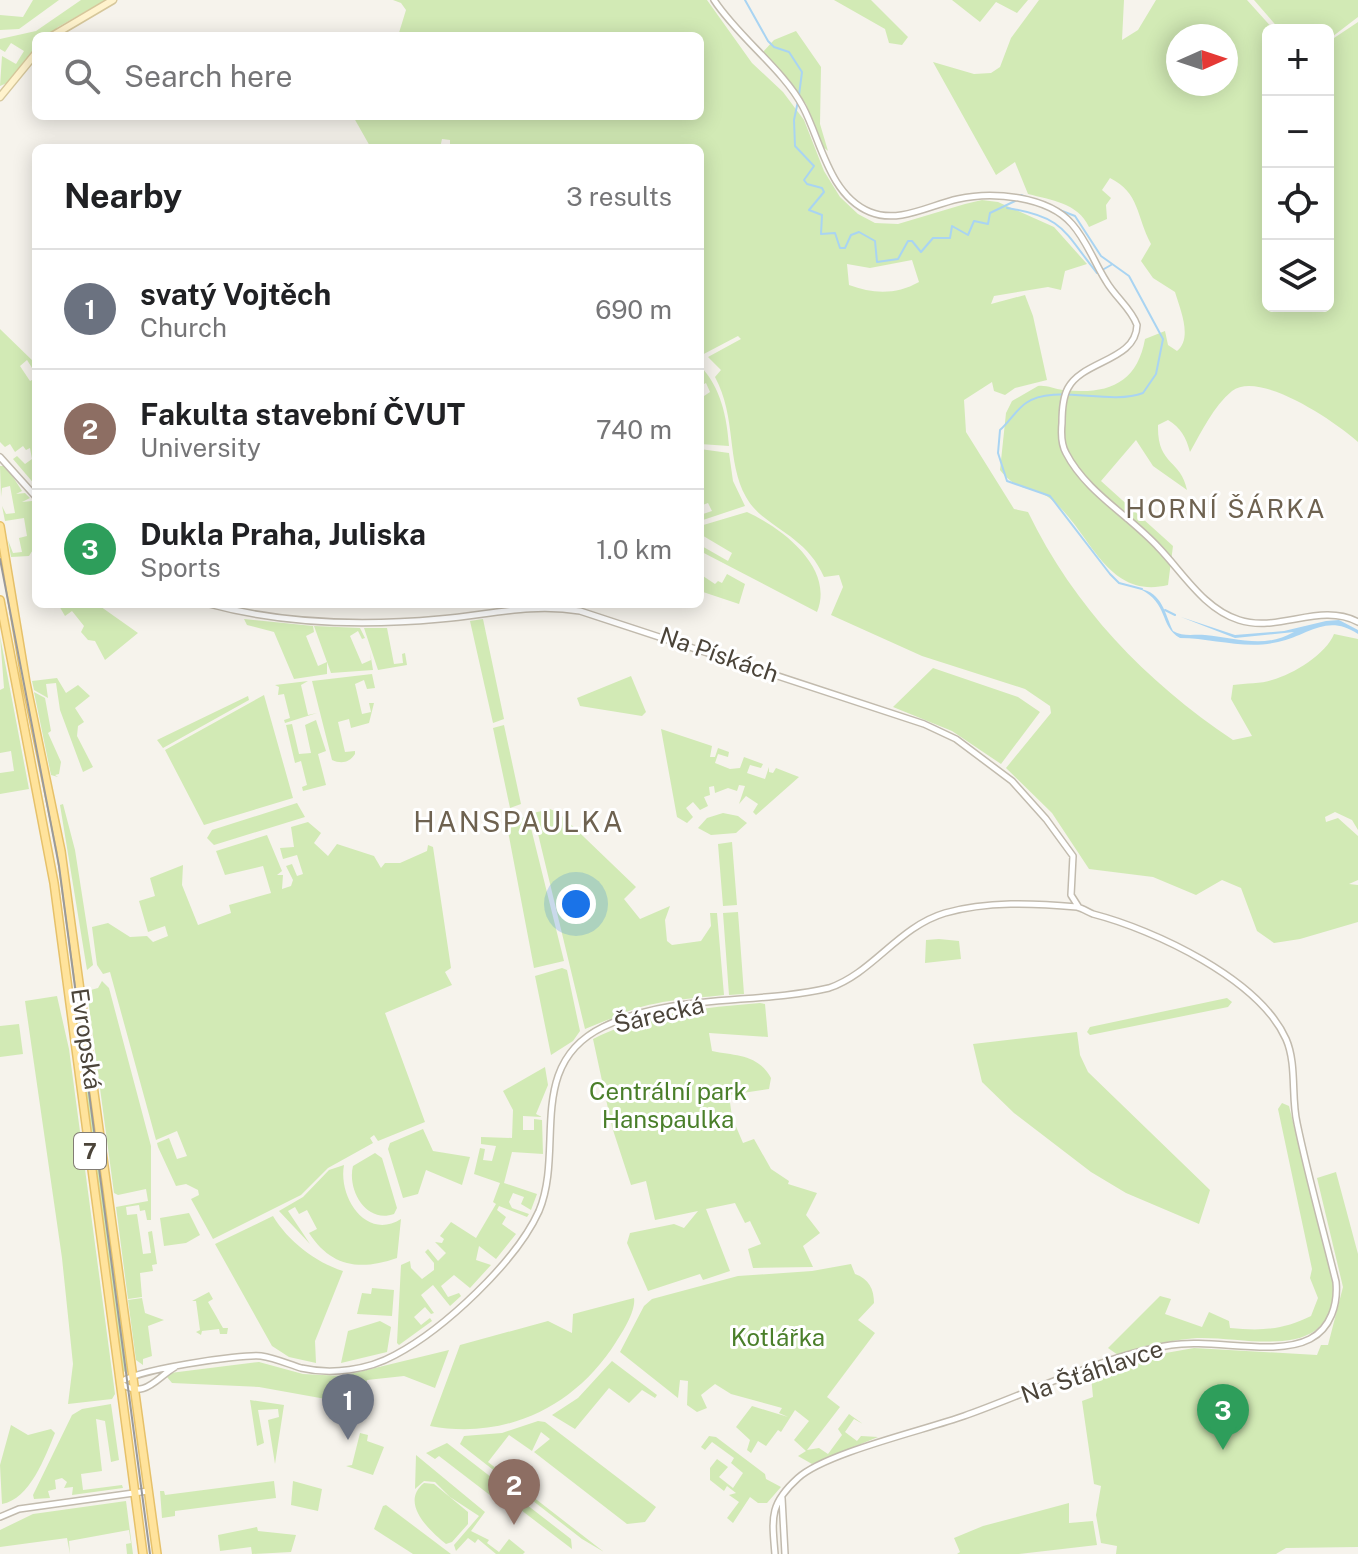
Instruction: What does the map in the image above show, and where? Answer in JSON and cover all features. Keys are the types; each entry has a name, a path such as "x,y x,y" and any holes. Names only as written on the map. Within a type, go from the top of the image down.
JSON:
{"main road":[{"path":"59,32 113,0"},
{"path":"0,97 32,58"},
{"name":"Evropská","path":"0,526 61,851 157,1554"},
{"name":"Evropská","path":"0,600 57,898 143,1554"}],"street":[{"path":"714,0 796,96 820,150 843,189 858,205 871,213 893,216 983,195 1025,200 1054,211 1070,222 1100,272 1132,314 1137,333 1128,346 1075,380 1067,393 1061,440 1081,475 1161,549 1186,581 1224,613 1260,624 1326,614 1346,616 1358,622"},
{"path":"0,457 32,493"},
{"path":"0,583 8,578"},
{"name":"Na Pískách","path":"228,608 251,613 358,622 404,622 506,608"},
{"name":"Na Pískách","path":"563,608 618,621 924,724 984,758 1031,800 1073,856 1071,895 1079,907"},
{"name":"Šárecká","path":"120,1383 131,1375 258,1356 317,1370 352,1369 395,1355 431,1331 478,1289 533,1222 548,1176 548,1118 556,1085 570,1054 583,1039 604,1027 669,1008 806,992 838,985 896,939 922,922 946,913 1005,904 1079,907 1145,930 1190,952 1258,1002 1274,1017 1288,1043"},
{"name":"Na Šťáhlavce","path":"784,1494 798,1478 813,1469 1141,1352 1198,1342 1284,1346 1317,1335 1333,1312 1336,1282 1297,1125 1288,1043"},
{"path":"120,1383 134,1389 145,1389 175,1367"},
{"path":"0,1517 19,1509 149,1491"},
{"path":"775,1554 773,1509 784,1494"},
{"path":"784,1494 781,1509 785,1554"}],"green space":[{"path":"33,0 59,0 19,29 0,30 0,15 23,17"},
{"path":"81,0 106,0 53,32 32,32 32,55 7,83 0,86 2,56 16,64 24,51 11,43 5,52 0,49 0,39 36,31"},
{"path":"393,0 707,0 752,63 783,92 804,120 824,171 840,197 858,214 875,223 898,224 982,200 998,202 1054,227 1087,264 1065,271 1061,290 1048,287 994,296 991,304 1025,295 1033,316 1047,380 1015,388 1005,395 994,391 992,382 964,400 966,432 1014,509 1028,512 1067,579 1115,640 1170,693 1233,740 1252,736 1231,699 1233,685 1268,681 1290,673 1317,656 1334,634 1358,639 1358,830 1352,820 1335,812 1325,817 1326,822 1338,818 1358,836 1358,880 1349,884 1358,885 1358,922 1300,939 1274,943 1257,931 1241,888 1222,880 1196,895 1153,877 1089,869 1052,813 1006,768 1051,713 1050,706 1025,689 922,656 831,615 843,587 839,575 824,577 806,550 753,508 740,483 726,408 715,377 721,370 708,357 741,339 738,336 704,354 704,144 450,144 450,140 442,139 441,144 369,144 355,120 704,120 704,32 399,32 406,10 401,3","holes":["912,260 919,282 893,291 876,291 849,285 847,264 870,268"]},
{"path":"834,0 871,0 908,37 902,45 889,43 885,29"},
{"path":"952,0 1028,0 1017,13 996,2 980,22"},
{"path":"1039,0 1124,0 1122,40 1138,30 1156,0 1247,0 1269,24 1262,24 1262,312 1334,312 1334,38 1358,22 1358,442 1297,401 1260,387 1245,386 1232,391 1219,404 1190,452 1185,437 1176,426 1168,420 1158,425 1161,448 1180,473 1187,490 1153,466 1136,440 1101,481 1173,546 1168,585 1147,587 1129,583 1114,573 1052,500 1014,483 1000,470 1006,413 1012,401 1038,386 1079,391 1106,388 1118,383 1135,367 1145,339 1165,331 1168,345 1177,351 1182,345 1185,331 1175,292 1153,278 1141,261 1151,244 1127,191 1110,178 1102,190 1111,198 1106,205 1107,219 1089,227 1071,208 1028,194 1015,162 996,175 933,62 974,74 991,73 1000,67 1011,38"},
{"path":"1254,0 1358,0 1358,17 1334,35 1334,24 1275,24"},
{"path":"796,31 821,67 820,124 828,151 821,145 806,104 762,53 774,40"},
{"path":"0,329 32,360 32,368 27,360 20,366 32,380 32,459 30,448 26,450 23,446 15,452 10,444 5,447 0,442"},
{"path":"704,371 722,403 729,446 704,444 704,396 710,392"},
{"path":"704,450 729,453 733,481 745,506 704,520 704,514 712,511 708,503 704,504"},
{"path":"17,456 25,464 32,459 32,481 13,459"},
{"path":"0,466 6,466 22,491 16,494 25,493 30,498 22,502 32,501 32,551 29,556 11,557 8,540 13,553 22,552 19,538 27,536 24,518 5,521 2,506 6,514 15,513 10,486 2,488 1,497"},
{"path":"747,512 775,528 812,565 819,580 821,596 817,612 704,553 704,547 728,561 732,553 704,536 704,525"},
{"path":"727,574 745,584 739,604 704,592 704,577 715,584 718,581 722,583"},
{"path":"60,608 103,608 138,633 105,660 95,641 88,640 81,632 84,626 72,611 65,616"},
{"path":"244,619 313,626 314,632 306,636 318,666 327,662 327,674 294,679 274,632 247,625"},
{"path":"483,619 504,719 493,723 470,621"},
{"path":"314,626 360,628 365,638 362,639 358,631 350,636 362,664 371,660 370,652 373,670 331,673"},
{"path":"364,628 387,628 394,664 403,663 402,654 405,653 407,665 378,670"},
{"path":"0,636 29,789 0,794 0,773 14,771 11,751 0,753 0,690 4,688"},
{"path":"933,668 1018,697 1040,712 1001,764 952,731 893,707"},
{"path":"372,674 375,688 367,689 364,680 355,684 362,714 371,712 369,703 374,703 369,723 351,728 349,719 338,722 345,752 355,751 355,754 345,762 332,760 312,681"},
{"path":"631,676 646,712 642,716 580,706 577,698"},
{"path":"57,678 66,693 78,685 90,696 75,708 84,722 78,726 77,736 93,767 83,772 60,710 56,683 46,684 48,698 34,690 32,681"},
{"path":"308,681 301,685 308,715 317,713 285,723 284,720 290,718 284,694 278,695 279,687 275,685"},
{"path":"34,692 45,698 51,731 48,733 61,762 59,774 55,775 58,777 51,775"},
{"path":"264,695 293,798 204,825 165,750"},
{"path":"248,696 249,700 163,748 157,740"},
{"path":"316,720 326,751 318,754 326,785 303,791 302,787 307,785 301,761 295,763 286,725 292,724 299,754 311,753 305,725"},
{"path":"504,725 521,804 510,808 493,728"},
{"path":"661,729 712,746 710,757 715,757 718,748 729,752 728,757 718,754 715,763 730,769 740,768 744,757 763,764 761,768 750,765 747,773 765,779 769,767 769,772 773,773 776,768 799,777 756,815 753,812 758,804 746,796 739,804 745,786 739,785 737,791 728,788 715,793 714,786 709,787 710,795 704,797 708,806 700,810 693,802 686,808 693,817 687,823 677,817"},
{"path":"297,803 305,817 214,845 207,838 212,830"},
{"path":"63,804 75,850 93,965 87,970 60,805"},
{"path":"550,809 559,813 636,887 624,899 640,919 670,906 665,920 667,941 672,945 701,941 711,926 710,913 717,913 724,995 643,1007 617,1016 660,1005 696,1001 652,1008 586,1032 612,1018 585,1029 533,813"},
{"path":"723,813 738,816 747,823 736,833 711,835 698,828 707,818"},
{"path":"528,816 564,961 534,968 507,826 507,822"},
{"path":"308,822 321,833 314,843 328,856 337,844 374,856 381,868 385,863 400,863 427,851 428,845 433,847 451,968 445,972 452,985 385,1013 425,1122 378,1141 374,1135 370,1138 373,1143 328,1168 301,1195 213,1239 191,1199 199,1195 198,1190 186,1184 176,1186 158,1147 157,1143 169,1138 177,1159 187,1156 177,1131 156,1140 110,972 103,974 97,965 92,927 108,923 130,937 147,936 153,942 168,936 165,926 148,932 139,901 155,896 150,878 183,865 182,885 198,925 231,913 229,905 271,893 263,866 225,875 216,851 267,835 282,871 277,875 283,875 282,889 291,886 293,880 286,866 292,864 297,876 303,874 297,855 283,859 280,848 294,847 291,827"},
{"path":"732,842 737,905 723,906 718,844"},
{"path":"738,912 744,994 729,995 723,913"},
{"path":"926,940 959,941 961,959 925,963"},
{"path":"562,968 567,970 580,1031 573,1041 551,1055 535,976"},
{"path":"102,981 109,988 151,1146 151,1220 147,1220 145,1210 140,1211 139,1205 126,1207 127,1215 137,1214 143,1254 151,1253 148,1232 152,1231 157,1264 152,1265 153,1271 140,1273 142,1297 128,1299 116,1207 148,1201 146,1189 118,1195 114,1193 87,991 98,988"},
{"path":"57,996 69,1049 115,1394 112,1399 68,1404 73,1364 62,1258 25,1001"},
{"path":"73,997 78,997 128,1371 122,1372"},
{"path":"1227,998 1232,1002 1228,1007 1090,1035 1087,1032 1090,1027"},
{"name":"Centrální park Hanspaulka","path":"765,1004 768,1037 709,1033 712,1051 753,1060 771,1078 769,1089 729,1095 732,1117 743,1143 754,1139 771,1169 789,1181 788,1184 817,1193 806,1215 820,1233 803,1246 813,1267 753,1268 748,1249 761,1244 750,1221 745,1223 735,1203 706,1209 730,1271 703,1280 700,1274 648,1291 627,1243 630,1233 674,1224 684,1228 698,1211 655,1220 646,1181 631,1185 612,1127 593,1039 653,1018"},
{"path":"19,1024 23,1054 0,1057 0,1026"},
{"path":"1077,1032 1080,1055 1088,1072 1210,1190 1199,1224 1126,1193 1091,1172 1014,1113 982,1082 973,1044"},
{"path":"545,1067 548,1085 536,1114 542,1117 523,1116 523,1130 534,1130 534,1119 542,1120 543,1154 512,1152 504,1183 537,1194 531,1210 521,1204 524,1197 513,1193 509,1202 512,1208 529,1214 527,1217 499,1206 497,1210 506,1217 502,1224 516,1234 496,1259 479,1246 476,1260 491,1265 470,1288 454,1275 441,1286 448,1297 459,1293 461,1296 450,1306 433,1285 421,1295 434,1313 431,1314 425,1307 414,1317 421,1325 430,1318 432,1321 399,1345 401,1265 410,1261 411,1268 422,1279 434,1270 434,1263 425,1252 428,1249 438,1261 446,1253 435,1242 442,1243 444,1239 440,1236 451,1222 476,1238 496,1204 493,1202 500,1183 474,1174 480,1148 485,1149 483,1160 492,1161 496,1146 481,1144 481,1137 512,1138 513,1110 503,1091"},
{"path":"1282,1103 1289,1106 1333,1282 1330,1308 1321,1326 1305,1336 1286,1341 1197,1338 1157,1344 1118,1355 1108,1348 1160,1296 1171,1299 1165,1314 1202,1327 1209,1312 1229,1321 1230,1328 1252,1329 1281,1327 1311,1316 1318,1298 1310,1278 1312,1269 1278,1109"},
{"path":"423,1129 433,1151 470,1157 462,1185 426,1170 418,1194 403,1198 388,1149 390,1143"},
{"path":"375,1153 382,1158 397,1208 394,1214 384,1216 367,1210 353,1185 353,1166"},
{"path":"344,1165 345,1190 357,1212 376,1224 401,1219 397,1258 371,1264 347,1263 327,1253 309,1233 317,1229 307,1210 299,1214 295,1207 288,1211 310,1244 279,1211 303,1197 329,1170"},
{"path":"1336,1172 1358,1254 1358,1547 1286,1548 1276,1554 1116,1554 1117,1546 1101,1543 1096,1515 1101,1486 1094,1484 1082,1401 1093,1397 1091,1376 1143,1357 1194,1348 1317,1355 1321,1345 1328,1345 1343,1287 1317,1178"},
{"path":"189,1213 200,1235 186,1243 164,1246 160,1218"},
{"path":"273,1216 303,1250 343,1271 315,1341 316,1363 289,1357 272,1346 215,1244"},
{"name":"Kotlářka","path":"851,1264 855,1274 870,1285 874,1298 874,1303 858,1320 875,1333 827,1397 840,1407 807,1450 819,1448 828,1454 842,1435 838,1429 849,1414 863,1424 854,1419 845,1432 857,1441 861,1436 878,1437 812,1464 798,1456 806,1451 794,1440 809,1421 795,1410 781,1432 778,1430 766,1446 758,1441 751,1453 747,1450 750,1440 736,1427 752,1406 788,1417 779,1413 782,1408 731,1394 715,1384 701,1395 707,1408 697,1412 687,1405 688,1381 680,1380 678,1398 620,1352 644,1306 652,1299 738,1276 812,1271"},
{"path":"372,1288 394,1290 392,1316 357,1314 362,1293 371,1294"},
{"path":"209,1292 213,1299 208,1302 223,1328 228,1328 227,1334 220,1334 219,1329 202,1331 201,1335 196,1332 200,1330 196,1301 192,1301"},
{"path":"142,1298 145,1313 164,1320 148,1326 152,1356 143,1359 143,1365 136,1360 128,1300"},
{"path":"634,1298 631,1314 616,1342 580,1385 559,1401 511,1423 458,1429 430,1426 460,1345 548,1321 572,1333 573,1314"},
{"path":"380,1321 391,1327 387,1352 341,1363 348,1331"},
{"path":"449,1350 435,1388 404,1376 367,1380 359,1405 259,1387 172,1383 167,1377 170,1373 259,1362 303,1374 342,1376"},
{"path":"612,1361 657,1395 655,1398 642,1390 629,1403 609,1388 575,1429 552,1415 578,1398"},
{"path":"250,1400 284,1405 275,1464 268,1420 279,1417 278,1409 258,1410 264,1443 257,1446"},
{"path":"111,1404 119,1460 111,1462 105,1421 96,1419 102,1471 81,1474 83,1490 122,1485 123,1488 72,1495 73,1487 64,1488 67,1482 62,1478 55,1480 56,1489 48,1491 50,1498 34,1499 33,1495 72,1415 82,1409"},
{"path":"538,1421 545,1422 656,1507 645,1522 627,1524 534,1452 550,1439 541,1432 532,1451 509,1435 488,1462 604,1552 582,1539 460,1444 464,1436 502,1433"},
{"path":"11,1425 28,1435 51,1429 55,1433 28,1486 21,1494 2,1504 0,1465"},
{"path":"360,1433 368,1435 367,1441 384,1447 373,1475 346,1466 352,1465"},
{"path":"709,1436 716,1437 765,1474 766,1479 781,1487 767,1503 758,1503 750,1497 733,1523 727,1518 739,1502 729,1495 736,1493 727,1486 724,1491 710,1480 710,1468 717,1459 728,1467 719,1477 733,1488 743,1473 731,1463 734,1458 712,1442 705,1450 701,1447"},
{"path":"447,1443 571,1539 572,1549 500,1494 495,1499 439,1456 435,1459 426,1453"},
{"path":"416,1455 485,1512 471,1531 489,1540 487,1543 499,1552 509,1539 525,1552 496,1554 478,1539 475,1543 468,1538 456,1551 454,1545 479,1516 450,1497 435,1482 424,1481 415,1489"},
{"path":"274,1481 276,1498 175,1511 175,1516 162,1518 160,1491 164,1491 165,1495"},
{"path":"293,1481 322,1489 318,1511 291,1505"},
{"path":"424,1483 434,1484 468,1512 468,1524 452,1542 446,1544 432,1532 416,1508 417,1491"},
{"path":"126,1501 133,1554 127,1554 126,1544 131,1543 129,1530 69,1541 70,1554 67,1538 0,1547 0,1530 33,1514"},
{"path":"1069,1503 1069,1523 1093,1521 1097,1545 1019,1554 957,1554 960,1552 954,1538 983,1526"},
{"path":"386,1505 451,1554 413,1554 374,1529"},
{"path":"257,1527 258,1531 296,1535 291,1552 252,1554 251,1547 220,1551 218,1535"}],"water":[{"path":"1140,589 1158,599 1173,631 1181,634 1261,641 1294,632 1235,638 1181,617 1235,635 1284,631 1339,620 1358,630 1358,634 1337,625 1327,625 1266,644 1180,638 1173,633 1169,627 1156,601"}],"waterway":[{"path":"745,0 768,41 774,47 789,52 802,72 799,95"},
{"path":"798,101 794,120 795,146 814,166 804,180 807,184 822,188 824,192 809,210 822,215 821,234 835,233 840,248 845,248 851,235 859,232 875,241 877,262 898,259 908,241 912,241 921,252 933,238 950,238 952,226 968,235 974,221 988,224 990,213 1015,201"},
{"path":"1021,195 1075,216 1101,256 1129,276 1163,339 1156,374 1143,393 1114,397 1066,394 1037,397 1026,403 1000,430 998,453 1007,481 1050,496 1110,574 1119,583 1142,589"},
{"path":"1007,208 1041,216 1061,228 1097,273 1111,265"},
{"path":"1165,610 1175,615"}],"tram line":[{"path":"0,559 59,866 150,1554"}],"place":[{"name":"svatý Vojtěch","path":"348,1440"},
{"name":"Dukla Praha, Juliska","path":"1223,1450"},
{"name":"Fakulta stavební ČVUT","path":"514,1525"}],"district":[{"name":"HORNÍ ŠÁRKA","path":"1226,509"},
{"name":"HANSPAULKA","path":"519,822"}]}
